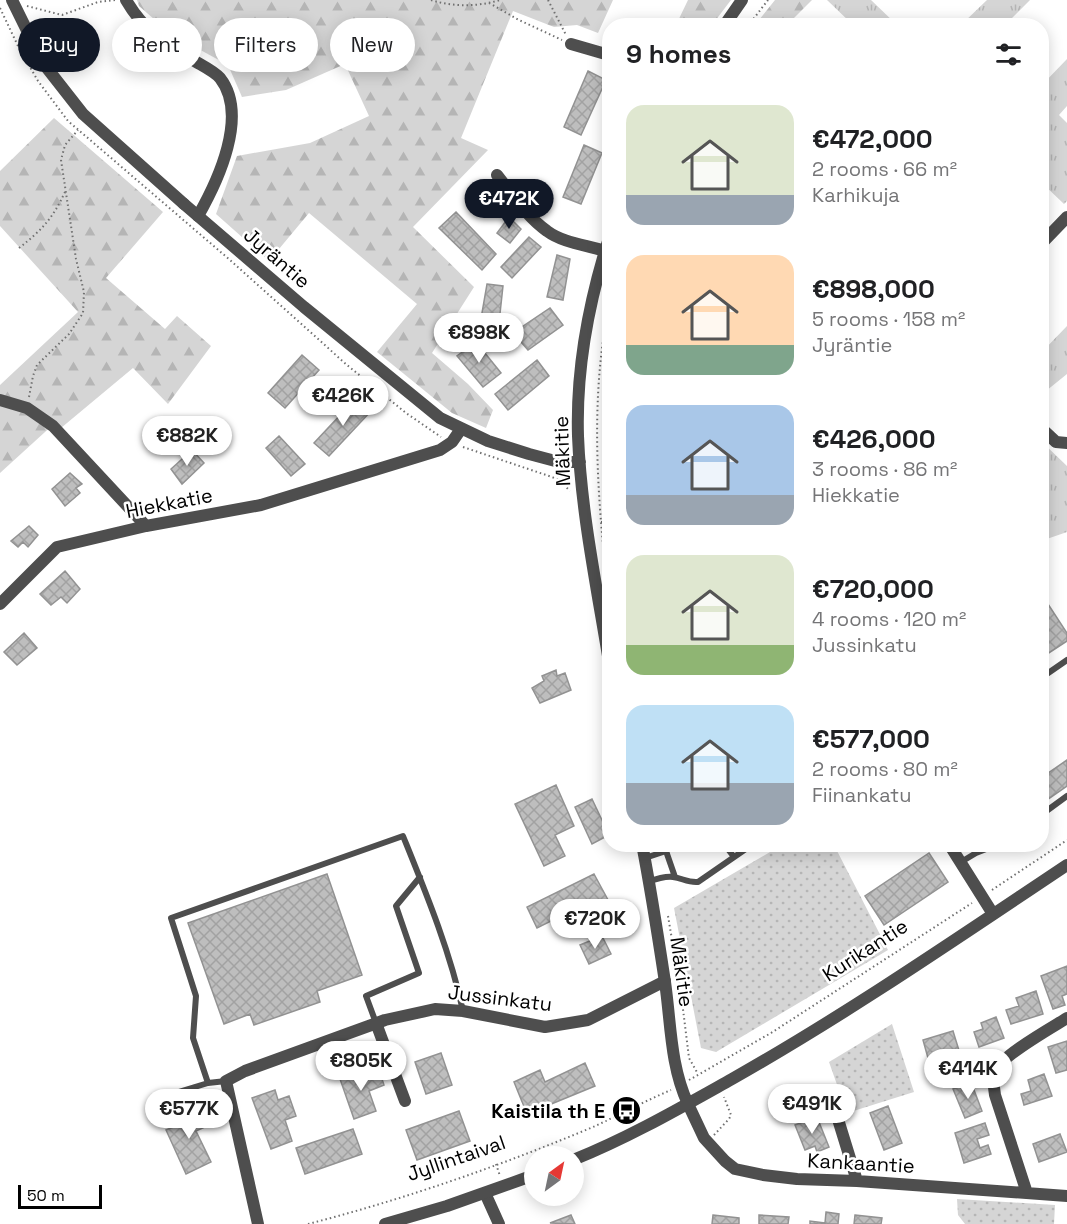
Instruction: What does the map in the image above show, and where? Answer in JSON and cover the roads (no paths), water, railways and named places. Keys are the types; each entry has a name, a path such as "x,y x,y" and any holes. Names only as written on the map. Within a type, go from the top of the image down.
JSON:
{"street":[{"path":"126,0 134,14 156,38 219,77 231,101 229,142 213,189 198,216"},
{"path":"730,18 742,0"},
{"name":"Jyräntie","path":"13,2 44,63 83,114 304,307 440,418 488,441 529,454 559,462 580,462"},
{"path":"571,44 602,53"},
{"path":"497,175 522,207 548,232 574,242 602,244"},
{"path":"1049,236 1067,218"},
{"name":"Mäkitie","path":"602,262 585,344 579,403 582,489 602,617"},
{"path":"0,400 23,406 53,426 146,526"},
{"name":"Hiekkatie","path":"0,604 57,547 146,526 261,505 440,450 452,442 461,429"},
{"path":"1049,435 1056,442 1067,443"},
{"name":"Mäkitie","path":"644,852 665,981 675,1069 679,1086 688,1104"},
{"path":"954,852 993,914"},
{"name":"Kurikantie","path":"688,1104 782,1051 882,988 1067,865"},
{"name":"Jussinkatu","path":"226,1081 245,1071 376,1023 435,1010 463,1011 545,1027 588,1020 665,981"},
{"path":"1027,1193 995,1095 993,1080 996,1069 1005,1059 1067,1018"},
{"path":"376,1023 405,1101"},
{"path":"226,1081 258,1224"},
{"path":"584,1156 688,1104"},
{"name":"Kankaantie","path":"688,1104 707,1141 735,1169 797,1179 1067,1196"},
{"path":"837,1116 857,1181"},
{"name":"Jyllintaival","path":"386,1224 524,1179"},
{"path":"485,1193 499,1224"}],"lane":[{"path":"1049,672 1067,660"},
{"path":"1049,809 1067,796"},
{"path":"208,1083 193,1038 196,996 171,918 403,836 433,910 463,1011"},
{"path":"645,858 663,852"},
{"path":"666,852 675,877"},
{"path":"730,852 734,857"},
{"path":"648,882 675,877 698,882 741,852"},
{"path":"960,862 979,852"},
{"path":"376,1023 366,996 419,973 396,906 420,877"},
{"path":"162,1097 208,1083 226,1081"}],"place":[{"name":"Kaistila th E","path":"626,1111"}]}
